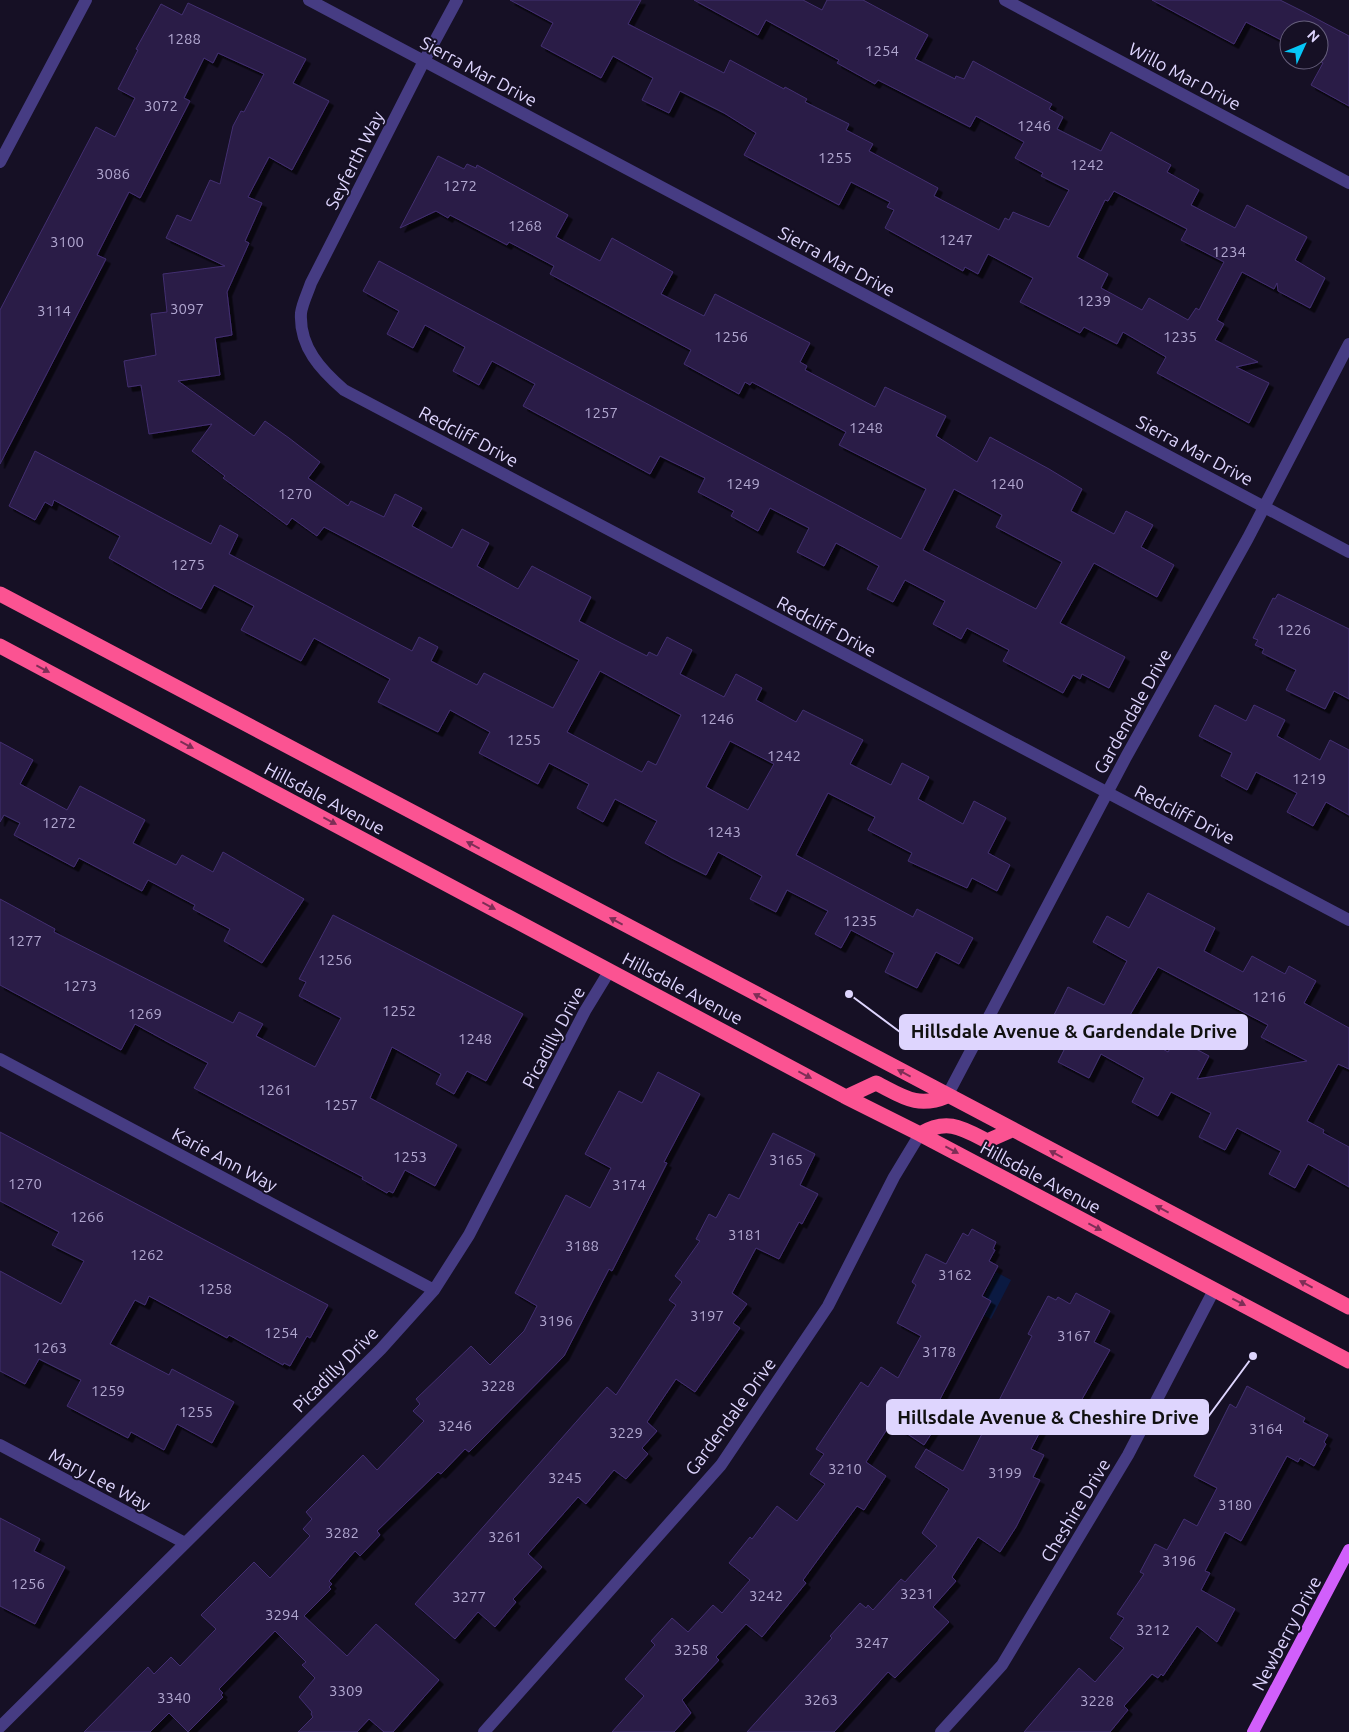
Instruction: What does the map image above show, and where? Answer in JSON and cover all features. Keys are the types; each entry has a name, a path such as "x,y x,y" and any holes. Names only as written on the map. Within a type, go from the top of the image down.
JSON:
{"highway":[{"name":"Hillsdale Avenue","path":"0,594 1349,1307"},
{"name":"Hillsdale Avenue","path":"0,646 846,1097 920,1134 1349,1361"},
{"path":"846,1097 876,1083 914,1102 933,1102 947,1096"},
{"path":"920,1134 932,1127 955,1125 987,1141 1012,1130"}],"main road":[{"name":"Newberry Drive","path":"1253,1732 1349,1550"}],"street":[{"path":"0,162 86,0"},
{"name":"Sierra Mar Drive","path":"309,0 1349,552"},
{"name":"Seyferth Way","path":"305,342 301,313 311,283 457,0"},
{"name":"Willo Mar Drive","path":"1005,0 1349,183"},
{"name":"Redcliff Drive","path":"305,342 321,370 344,390 1349,920"},
{"name":"Gardendale Drive","path":"947,1096 1106,793 1264,507 1349,344"},
{"name":"Picadilly Drive","path":"0,1727 381,1349 434,1290 469,1235 585,1011 610,970"},
{"name":"Karie Ann Way","path":"0,1059 434,1290"},
{"name":"Gardendale Drive","path":"484,1732 721,1465 828,1306 894,1177 920,1134"},
{"name":"Cheshire Drive","path":"941,1732 1002,1665 1128,1455 1214,1290"},
{"name":"Mary Lee Way","path":"0,1445 184,1543"}],"water":[{"path":"996,1272 1011,1280 991,1319 977,1312"}],"building":[{"path":"510,0 641,0 628,24 724,73 730,60 807,99 805,102 849,124 846,130 873,144 869,151 938,188 934,196 999,230 1005,218 1009,220 1013,212 1049,227 1069,190 1041,176 1043,173 1015,158 1024,142 976,116 970,127 878,80 875,84 837,63 839,60 766,20 758,35 694,0 803,0 822,10 827,0 863,0 928,35 915,59 955,79 956,76 964,79 973,61 1052,104 1049,109 1063,117 1057,129 1101,151 1111,132 1171,165 1167,172 1199,190 1191,205 1235,228 1247,205 1307,237 1295,260 1325,278 1310,308 1278,291 1277,283 1274,289 1242,272 1217,320 1224,324 1215,340 1258,362 1236,367 1269,383 1249,423 1157,373 1166,357 1123,332 1117,344 1084,327 1080,333 1020,302 1033,278 988,254 978,274 965,267 963,271 885,228 894,210 887,207 890,202 851,182 839,205 744,155 756,133 724,113 680,91 669,113 642,100 653,78 613,56 601,78 541,46 553,23","holes":["1114,191 1187,229 1181,240 1224,262 1199,310 1196,308 1188,320 1149,298 1142,310 1101,288 1108,274 1077,257 1105,200 1108,201"]},
{"path":"1152,0 1280,0 1319,20 1279,20 1279,39 1246,22 1234,44"},
{"path":"188,3 306,59 293,83 329,101 292,170 269,157 248,197 262,203 245,241 249,243 227,292 232,335 215,338 220,375 178,381 254,436 265,421 289,438 320,462 308,478 348,506 351,501 384,517 395,494 422,508 412,526 452,548 462,529 489,543 477,566 518,589 532,566 591,597 579,621 647,656 649,652 657,656 667,637 692,650 680,674 724,697 736,674 762,688 756,700 796,722 803,710 863,740 850,764 891,785 902,763 929,777 918,799 963,824 974,801 1006,818 988,853 1010,865 997,891 972,878 967,888 908,861 912,853 868,830 875,817 828,793 796,855 913,917 917,909 973,938 959,964 936,952 917,988 885,972 894,953 851,930 841,948 815,934 828,911 787,890 776,912 750,899 762,876 718,852 706,875 645,843 657,821 615,799 603,822 577,808 589,784 549,763 538,784 479,753 490,732 450,710 438,732 378,702 390,679 314,638 301,661 241,630 254,606 214,585 201,609 109,558 120,536 54,500 52,506 45,502 35,520 9,506 35,451 211,544 220,525 238,535 229,554 412,651 419,637 438,647 431,661 477,685 484,673 553,708 579,660 324,527 317,536 292,518 287,525 223,478 225,476 192,451 212,424 149,434 141,385 128,387 124,361 156,355 151,314 167,312 163,274 225,266 166,238 177,215 191,221 210,180 220,184 233,126 241,111 244,112 264,74 218,53 213,63 204,58 184,98 190,101 140,198 129,192 97,255 106,259 0,464 0,310 96,127 115,137 135,98 118,89 138,50 136,49 161,4 182,15","holes":["600,671 681,715 656,765 648,761 642,772 567,732","730,741 774,764 748,810 706,787"]},
{"path":"1329,25 1349,36 1349,106 1311,85 1319,70 1329,70"},
{"path":"438,156 464,169 467,164 476,168 477,165 568,215 556,237 600,261 612,238 673,272 661,294 704,316 715,294 810,343 800,362 807,366 805,370 875,407 885,387 946,416 936,436 977,462 990,437 1082,489 1071,511 1114,534 1126,511 1153,525 1141,547 1174,565 1157,597 1094,563 1060,623 1125,657 1109,688 1082,674 1080,679 1073,675 1063,693 1003,661 1009,650 967,628 961,639 933,624 945,601 905,580 893,602 867,589 879,566 836,543 824,566 797,552 809,528 770,508 758,531 731,516 734,511 698,492 705,478 660,456 650,474 523,406 535,384 492,361 479,385 453,371 465,347 425,325 413,348 387,334 399,311 363,291 379,261 901,539 926,489 839,445 846,432 752,382 750,385 745,382 739,394 684,364 691,350 550,274 554,266 509,242 507,245 450,215 448,218 436,211 400,228","holes":["954,489 1002,515 996,527 1062,562 1036,609 923,550"]},
{"path":"1278,594 1349,629 1349,699 1334,691 1325,709 1286,690 1296,670 1262,653 1264,649 1255,645 1258,640 1253,638 1273,598 1275,599"},
{"path":"1215,705 1246,721 1254,705 1285,720 1277,736 1320,760 1330,740 1349,750 1349,815 1326,802 1313,826 1287,812 1297,793 1256,772 1247,790 1221,776 1232,753 1199,736"},
{"path":"0,742 33,760 20,784 67,810 80,786 145,820 133,843 176,865 182,855 213,872 223,852 304,899 262,963 224,941 230,929 193,909 195,905 148,880 142,891 79,858 74,867 14,835 20,823 4,815 0,822"},
{"path":"1148,893 1215,928 1204,951 1243,972 1252,956 1285,974 1289,966 1316,981 1304,1003 1349,1028 1349,1069 1338,1064 1307,1121 1324,1130 1323,1133 1349,1147 1349,1187 1308,1164 1295,1188 1269,1174 1281,1151 1237,1128 1225,1150 1199,1137 1211,1113 1171,1092 1158,1116 1132,1102 1144,1078 1101,1054 1089,1078 1058,1062 1076,1026 1054,1015 1068,987 1104,1005 1127,961 1093,942 1107,916 1129,928","holes":["1158,967 1268,1025 1261,1037 1307,1061 1197,1079 1209,1056 1176,1038 1168,1052 1123,1027"]},
{"path":"0,899 55,929 54,932 233,1023 239,1012 263,1024 256,1036 315,1067 341,1018 299,996 306,982 299,979 333,915 523,1014 486,1081 467,1071 454,1094 436,1084 441,1074 392,1047 370,1098 457,1145 435,1186 405,1170 393,1193 389,1191 387,1193 362,1179 363,1177 194,1088 208,1063 135,1024 121,1050 0,985"},
{"path":"658,1072 700,1094 664,1162 667,1163 612,1271 609,1269 564,1356 469,1452 465,1449 441,1474 438,1472 377,1531 380,1535 360,1556 355,1551 329,1581 332,1584 329,1587 331,1589 304,1616 347,1656 376,1624 439,1680 393,1732 384,1732 369,1719 357,1732 298,1732 313,1717 312,1712 299,1697 315,1678 302,1665 306,1662 275,1631 219,1689 223,1693 221,1695 223,1697 188,1732 169,1713 150,1732 84,1732 148,1667 154,1674 171,1657 180,1666 216,1629 201,1615 254,1562 270,1578 310,1536 303,1529 312,1519 306,1512 363,1455 377,1470 424,1421 413,1411 420,1404 416,1399 471,1346 490,1365 524,1331 537,1306 515,1293 566,1195 590,1208 611,1168 585,1154 619,1091 642,1103"},
{"path":"0,1132 328,1305 310,1338 307,1336 290,1366 284,1363 283,1365 229,1335 227,1338 149,1296 145,1305 135,1300 110,1344 169,1375 172,1369 234,1402 212,1443 177,1424 164,1450 131,1432 128,1438 67,1406 81,1380 39,1359 25,1384 0,1371 0,1271 61,1304 84,1261 52,1245 59,1232 0,1201"},
{"path":"773,1133 815,1154 800,1185 818,1194 802,1224 799,1222 779,1259 756,1248 732,1293 747,1304 733,1323 740,1328 695,1392 676,1379 647,1422 657,1431 642,1448 648,1454 626,1479 614,1470 586,1504 578,1497 528,1554 542,1567 513,1599 516,1602 495,1627 478,1612 455,1639 415,1604 607,1387 616,1395 676,1305 669,1300 682,1282 675,1276 700,1241 696,1239 709,1214 716,1218 729,1194 739,1199"},
{"path":"972,1229 996,1242 993,1249 995,1250 989,1261 998,1266 982,1296 991,1301 937,1405 946,1411 924,1445 891,1423 866,1462 886,1476 864,1510 857,1506 803,1580 806,1583 762,1637 746,1624 716,1657 719,1660 682,1700 691,1713 674,1732 612,1732 644,1696 625,1679 655,1645 651,1641 672,1618 688,1632 713,1605 722,1613 750,1580 729,1563 750,1537 752,1539 777,1506 797,1521 825,1484 810,1474 824,1454 816,1449 861,1382 868,1387 881,1367 898,1378 921,1336 897,1323 916,1285 912,1282 926,1254 946,1264 963,1233 968,1236"},
{"path":"1076,1293 1110,1311 1094,1342 1110,1350 1073,1415 1054,1405 1031,1449 1044,1455 1033,1477 1040,1480 1016,1527 1000,1552 978,1537 952,1577 956,1581 933,1607 949,1622 895,1678 888,1672 834,1732 747,1732 832,1638 830,1636 860,1603 866,1608 868,1605 873,1610 901,1579 905,1582 937,1546 922,1533 949,1489 915,1467 926,1449 963,1471 1032,1336 1028,1334 1048,1296 1056,1300 1058,1297 1070,1304"},
{"path":"1247,1386 1305,1418 1303,1422 1328,1435 1324,1442 1326,1444 1314,1466 1300,1458 1298,1462 1287,1456 1241,1541 1225,1532 1205,1571 1210,1573 1201,1590 1235,1609 1217,1642 1197,1626 1163,1676 1161,1674 1158,1678 1152,1674 1124,1706 1128,1710 1110,1732 1024,1732 1079,1668 1095,1682 1124,1648 1110,1638 1124,1618 1117,1614 1144,1574 1140,1572 1155,1544 1167,1550 1184,1519 1197,1526 1217,1488 1194,1476 1230,1404 1236,1408"},
{"path":"0,1518 40,1539 34,1551 65,1567 35,1624 0,1606"}],"place":[{"name":"Hillsdale Avenue & Gardendale Drive","path":"849,994"},
{"name":"Hillsdale Avenue & Cheshire Drive","path":"1253,1356"}]}
